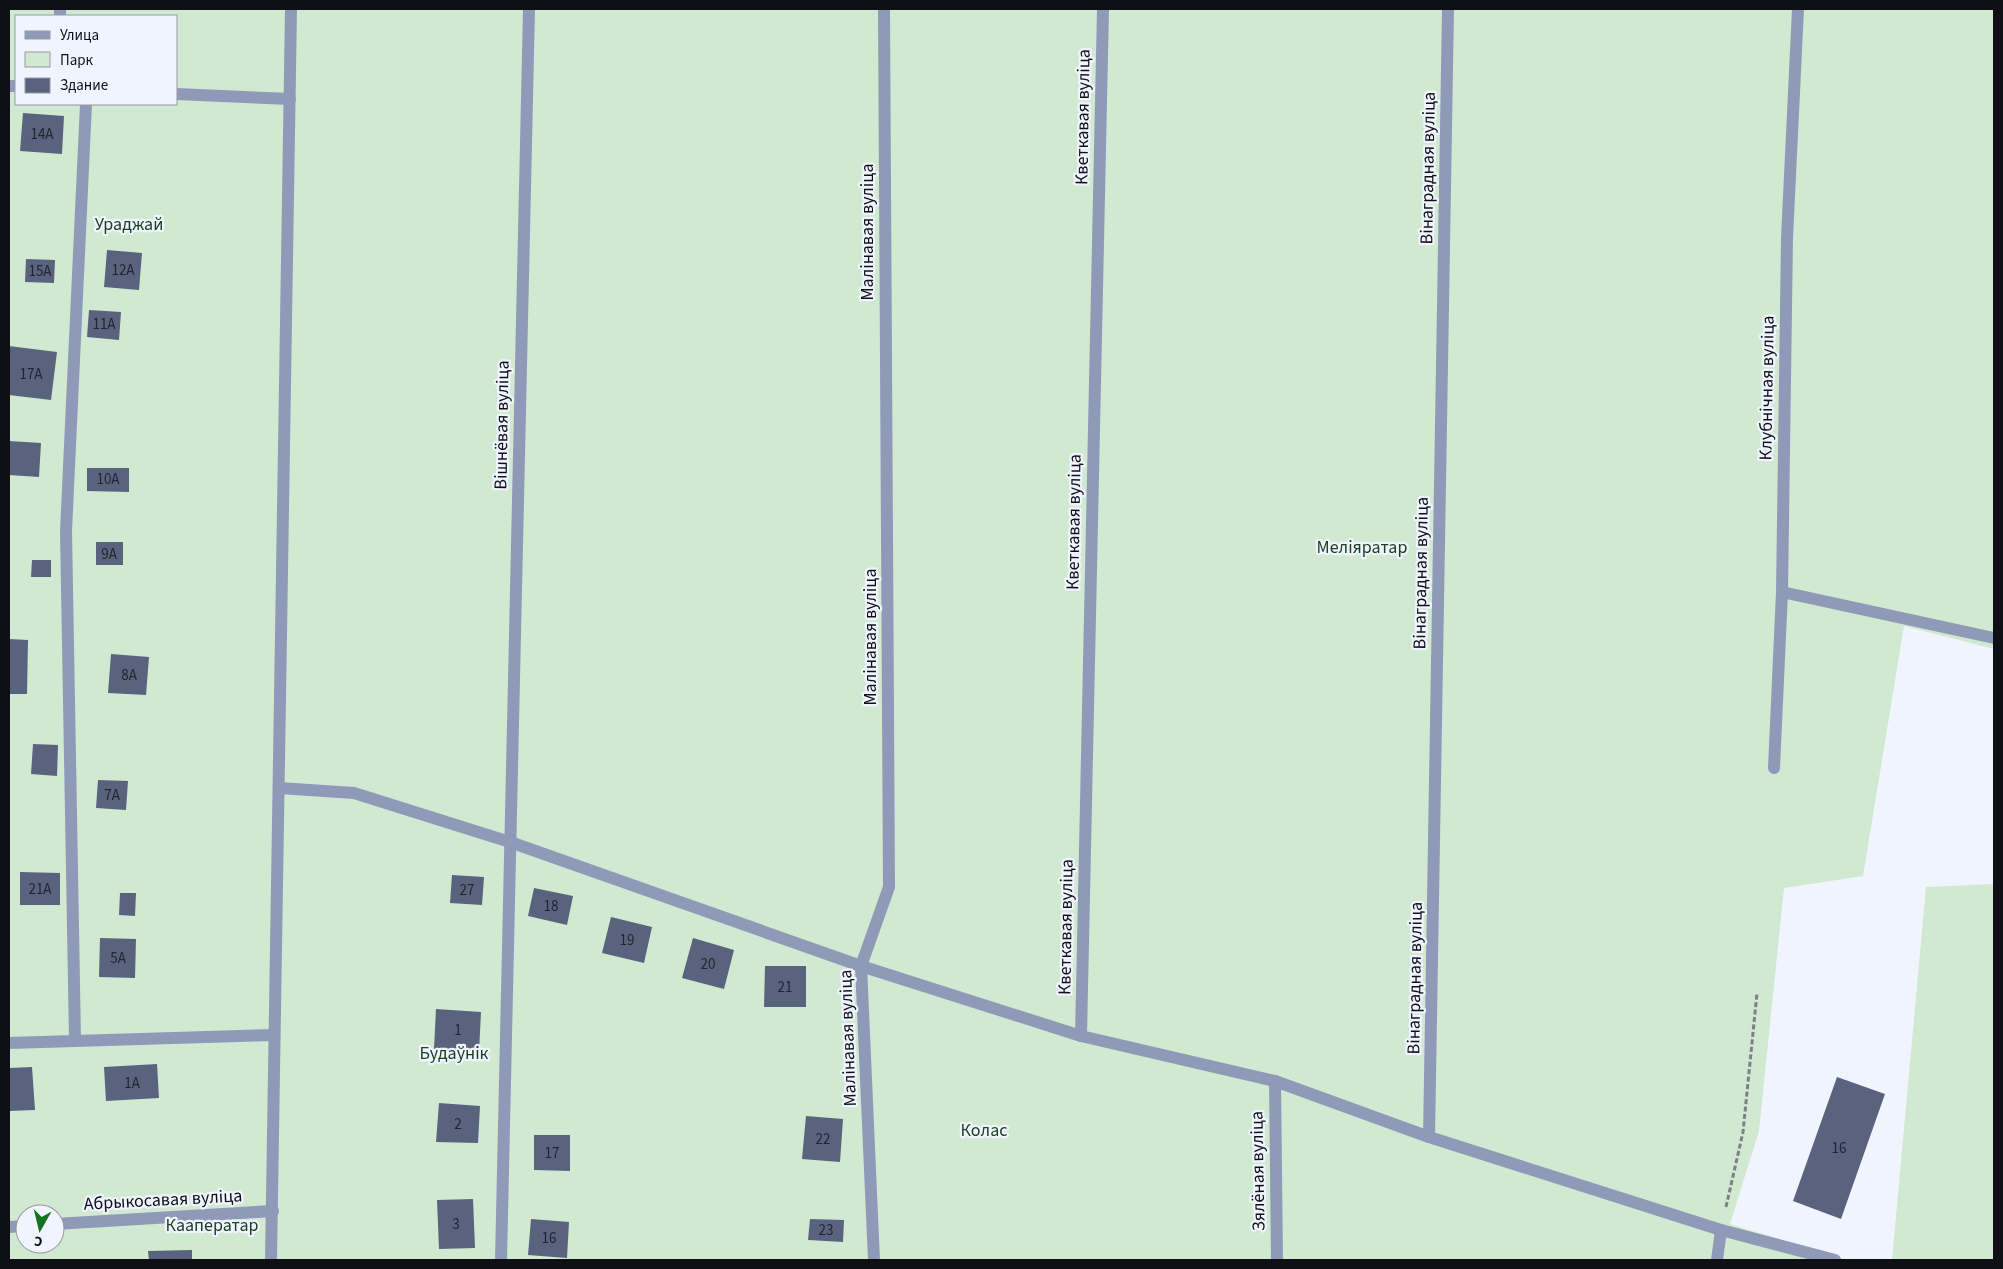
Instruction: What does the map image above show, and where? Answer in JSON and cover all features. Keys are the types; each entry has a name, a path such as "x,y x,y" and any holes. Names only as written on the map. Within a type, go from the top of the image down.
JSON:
{"street":[{"path":"272,1260 291,9"},
{"name":"Вішнёвая вуліца","path":"501,1260 530,9"},
{"name":"Малінавая вуліца","path":"874,1260 861,966 889,887 884,9"},
{"name":"Кветкавая вуліца","path":"1081,1036 1103,9"},
{"name":"Вінаградная вуліца","path":"1429,1137 1448,9"},
{"name":"Клубнічная вуліца","path":"1774,768 1782,592 1787,238 1798,9"},
{"path":"178,94 290,99"},
{"path":"75,1040 66,531 86,105"},
{"path":"1782,592 1994,638"},
{"path":"280,788 354,794 510,842 861,966 1081,1036 1275,1081 1429,1137 1721,1230 1835,1260"},
{"path":"9,1043 274,1035"},
{"name":"Зялёная вуліца","path":"1275,1081 1277,1260"},
{"name":"Абрыкосавая вуліца","path":"65,1223 273,1211"},
{"path":"1717,1260 1721,1230"}],"path":[{"path":"1721,1230 1743,1132 1757,993"}],"green space":[{"name":"Меліяратар","path":"9,9 1994,9 1994,649 1904,626 1863,876 1784,888 1759,1131 1730,1224 1848,1260 9,1260"},
{"path":"1994,884 1994,1260 1892,1260 1926,887"}],"building":[{"path":"23,113 64,116 62,154 20,151"},
{"path":"107,250 142,253 139,290 104,287"},
{"path":"26,259 55,260 54,283 25,282"},
{"path":"89,310 121,312 119,340 87,337"},
{"path":"9,346 57,352 51,400 9,395"},
{"path":"9,441 41,443 39,477 9,475"},
{"path":"87,468 129,468 129,492 87,491"},
{"path":"96,542 123,542 123,565 96,565"},
{"path":"32,560 51,560 51,577 31,577"},
{"path":"9,639 28,640 27,694 9,694"},
{"path":"111,654 149,657 146,695 108,693"},
{"path":"33,744 58,745 57,776 31,774"},
{"path":"98,780 128,781 126,810 96,808"},
{"path":"20,872 60,873 60,905 20,905"},
{"path":"452,875 484,877 482,905 450,903"},
{"path":"534,888 573,896 567,925 528,916"},
{"path":"120,893 136,893 135,916 119,915"},
{"path":"611,917 652,927 644,963 602,953"},
{"path":"100,938 136,939 135,978 99,977"},
{"path":"693,938 734,950 724,989 682,978"},
{"path":"765,966 806,966 806,1007 764,1007"},
{"path":"436,1009 481,1012 479,1052 434,1049"},
{"path":"157,1064 159,1098 106,1101 104,1067"},
{"path":"32,1067 35,1110 9,1111 9,1068"},
{"path":"1837,1077 1885,1094 1841,1219 1793,1201"},
{"path":"439,1103 480,1106 478,1143 436,1142"},
{"path":"806,1116 843,1119 840,1162 802,1159"},
{"path":"534,1135 570,1135 570,1171 534,1170"},
{"path":"473,1199 475,1248 439,1249 437,1200"},
{"path":"531,1219 569,1222 567,1258 528,1255"},
{"path":"810,1219 844,1220 843,1242 808,1240"},
{"path":"192,1250 192,1260 149,1260 148,1251"}],"park label":[{"name":"Ураджай","path":"129,224"},
{"name":"Будаўнік","path":"454,1053"},
{"name":"Колас","path":"984,1130"},
{"name":"Кааператар","path":"212,1225"}]}
